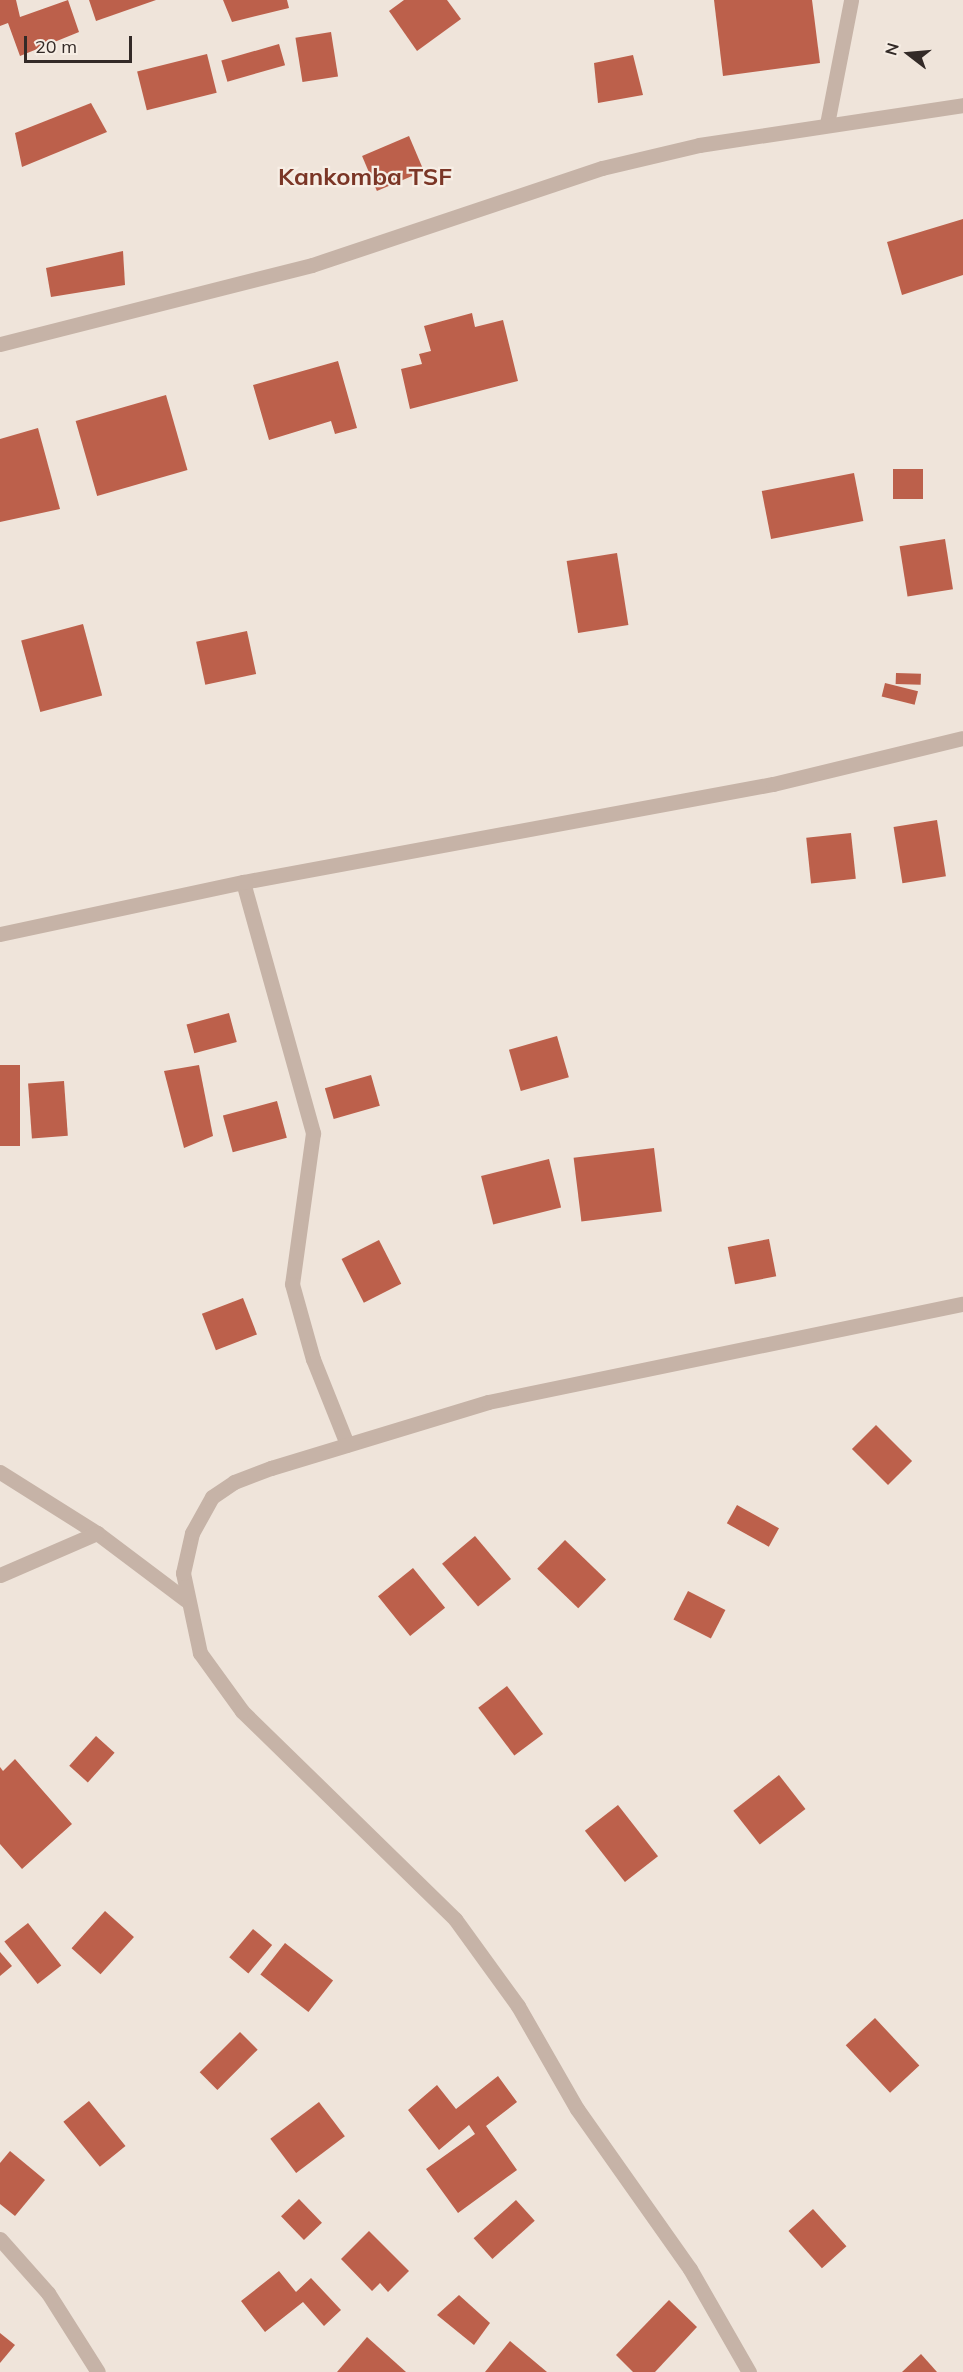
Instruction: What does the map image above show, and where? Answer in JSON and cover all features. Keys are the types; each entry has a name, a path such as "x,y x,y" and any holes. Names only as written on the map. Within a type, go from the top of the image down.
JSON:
{"street":[{"path":"827,124 851,0"},
{"path":"0,344 312,265 602,168 827,124 963,105"},
{"path":"0,934 243,882 773,784 963,738"},
{"path":"243,882 313,1133 292,1284 313,1359 347,1444"},
{"path":"749,2372 690,2269 577,2109 518,2006 455,1919 242,1711 200,1653 186,1600 183,1573 192,1533 212,1497 234,1482 347,1444 488,1402 963,1304"},
{"path":"0,1472 97,1533 186,1600"},
{"path":"0,1575 97,1533"},
{"path":"0,2239 48,2293 98,2372"}],"building":[{"path":"0,0 16,0 20,17 68,0 79,32 20,56 8,23 0,26"},
{"path":"89,0 156,0 96,21"},
{"path":"223,0 287,0 289,8 232,22"},
{"path":"404,0 447,0 461,19 417,51 389,11"},
{"path":"714,0 812,0 820,63 723,76"},
{"path":"331,32 338,76 302,82 295,38"},
{"path":"279,44 285,65 227,82 221,61"},
{"path":"207,54 217,93 147,110 137,71"},
{"path":"633,55 643,95 598,103 594,63"},
{"path":"91,103 107,132 22,167 15,133"},
{"path":"409,136 424,171 377,191 362,156"},
{"path":"963,219 963,275 902,295 887,242"},
{"path":"123,251 125,285 51,297 46,268"},
{"path":"472,313 475,327 503,320 518,381 410,409 401,369 422,364 419,354 431,351 424,326"},
{"path":"338,361 357,428 335,434 331,421 269,440 253,385"},
{"path":"166,395 187,470 97,496 76,421"},
{"path":"38,428 60,509 0,522 0,439"},
{"path":"893,469 923,469 923,499 893,499"},
{"path":"854,473 863,521 771,539 762,491"},
{"path":"945,539 953,589 908,597 900,546"},
{"path":"617,553 628,625 578,633 567,561"},
{"path":"83,624 102,695 40,712 21,641"},
{"path":"247,631 256,674 205,685 196,642"},
{"path":"896,673 921,674 921,685 896,684"},
{"path":"885,683 918,691 915,705 882,697"},
{"path":"937,820 946,876 902,883 894,827"},
{"path":"851,833 856,879 811,883 806,838"},
{"path":"229,1013 237,1042 194,1053 186,1024"},
{"path":"557,1036 569,1077 521,1091 509,1050"},
{"path":"0,1065 20,1065 20,1146 0,1146"},
{"path":"199,1065 213,1136 184,1148 164,1071"},
{"path":"371,1075 380,1106 334,1119 325,1088"},
{"path":"64,1081 68,1136 32,1138 28,1084"},
{"path":"277,1101 287,1138 233,1152 223,1115"},
{"path":"654,1148 662,1212 581,1221 574,1158"},
{"path":"549,1159 561,1208 493,1224 481,1176"},
{"path":"769,1239 776,1276 735,1284 728,1247"},
{"path":"379,1240 401,1284 364,1303 342,1259"},
{"path":"243,1298 257,1334 216,1350 202,1314"},
{"path":"876,1425 912,1461 888,1485 852,1449"},
{"path":"737,1505 779,1528 769,1547 727,1523"},
{"path":"475,1536 511,1579 478,1607 442,1564"},
{"path":"565,1540 606,1580 578,1608 537,1569"},
{"path":"413,1568 445,1608 410,1636 378,1596"},
{"path":"688,1591 725,1610 711,1639 673,1620"},
{"path":"507,1686 543,1734 514,1756 478,1708"},
{"path":"96,1736 115,1753 88,1782 69,1766"},
{"path":"15,1759 72,1824 22,1869 0,1844 0,1767 3,1771"},
{"path":"779,1775 805,1809 760,1845 733,1811"},
{"path":"618,1805 658,1856 625,1882 585,1831"},
{"path":"105,1911 134,1937 101,1974 72,1948"},
{"path":"28,1923 61,1966 38,1984 4,1941"},
{"path":"253,1929 272,1945 248,1973 229,1957"},
{"path":"285,1943 333,1981 308,2012 260,1975"},
{"path":"0,1952 12,1966 0,1976"},
{"path":"875,2018 919,2066 890,2093 846,2045"},
{"path":"240,2032 258,2050 217,2090 200,2072"},
{"path":"498,2076 517,2102 486,2126 517,2170 458,2213 426,2169 475,2134 469,2125 439,2150 408,2110 437,2085 456,2109"},
{"path":"89,2101 126,2146 100,2167 63,2122"},
{"path":"319,2102 345,2136 296,2173 270,2139"},
{"path":"10,2151 45,2180 15,2216 0,2204 0,2163"},
{"path":"299,2199 322,2223 304,2240 281,2216"},
{"path":"516,2200 535,2221 492,2259 474,2238"},
{"path":"813,2209 846,2246 822,2268 788,2231"},
{"path":"369,2231 409,2271 388,2292 380,2283 372,2291 341,2259"},
{"path":"279,2271 296,2292 311,2278 341,2310 324,2326 303,2302 265,2332 241,2301"},
{"path":"459,2295 490,2323 474,2345 437,2315"},
{"path":"669,2300 697,2327 655,2372 633,2372 616,2355"},
{"path":"0,2333 15,2345 0,2363"},
{"path":"367,2337 406,2372 337,2372"},
{"path":"510,2341 547,2372 485,2372"},
{"path":"921,2354 937,2372 902,2372"}],"district":[{"name":"Kankomba TSF","path":"365,177"}]}
